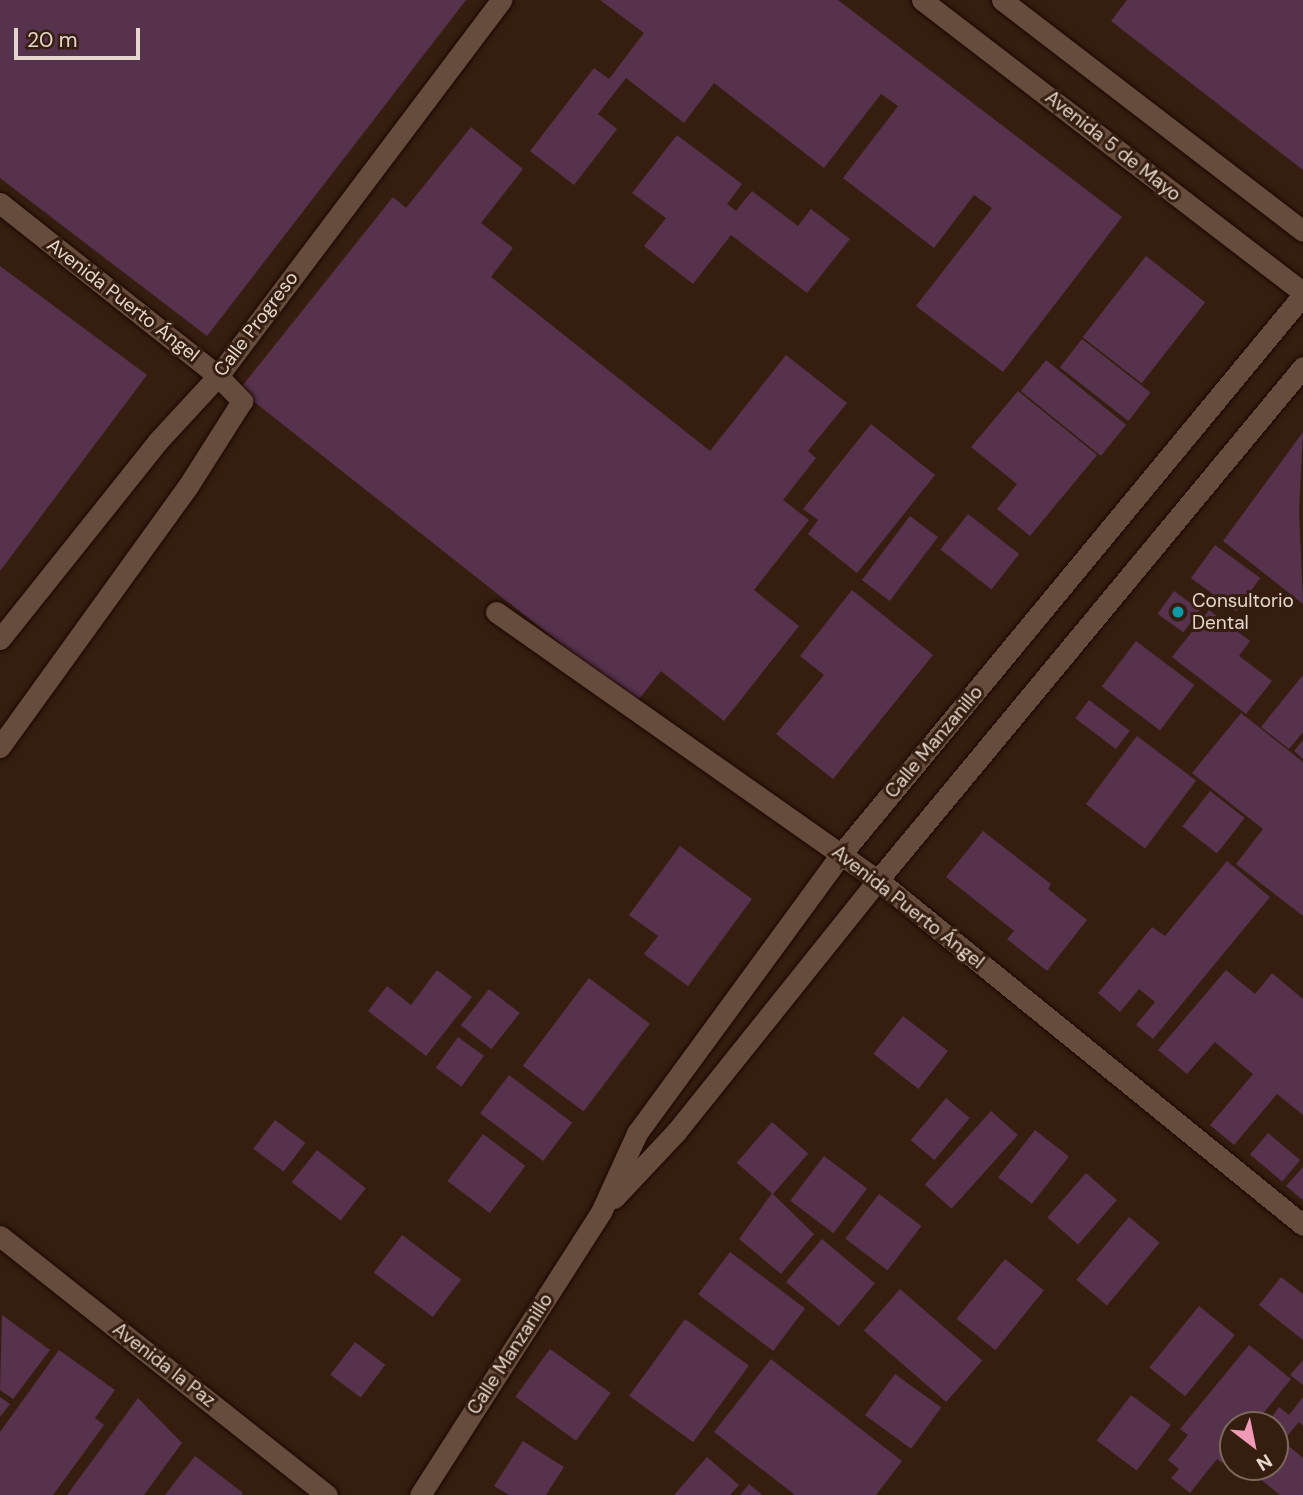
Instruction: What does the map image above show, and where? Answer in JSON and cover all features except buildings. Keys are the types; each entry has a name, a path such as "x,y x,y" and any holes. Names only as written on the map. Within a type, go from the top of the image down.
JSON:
{"street":[{"name":"Calle Progreso","path":"0,639 158,441 218,376 501,0"},
{"name":"Avenida 5 de Mayo","path":"922,0 1303,293"},
{"path":"1002,0 1303,232"},
{"name":"Avenida Puerto Ángel","path":"0,203 218,376 242,401"},
{"name":"Calle Manzanillo","path":"420,1495 601,1212 637,1133 842,853 1303,293"},
{"name":"Calle Manzanillo","path":"601,1212 676,1132 878,880 1303,367"},
{"name":"Calle Progreso","path":"0,747 187,486 242,401"},
{"name":"Avenida Puerto Ángel","path":"496,611 878,880 1303,1225"},
{"name":"Avenida la Paz","path":"0,1236 327,1495"}],"place":[{"name":"Consultorio Dental","path":"1178,612"}]}
